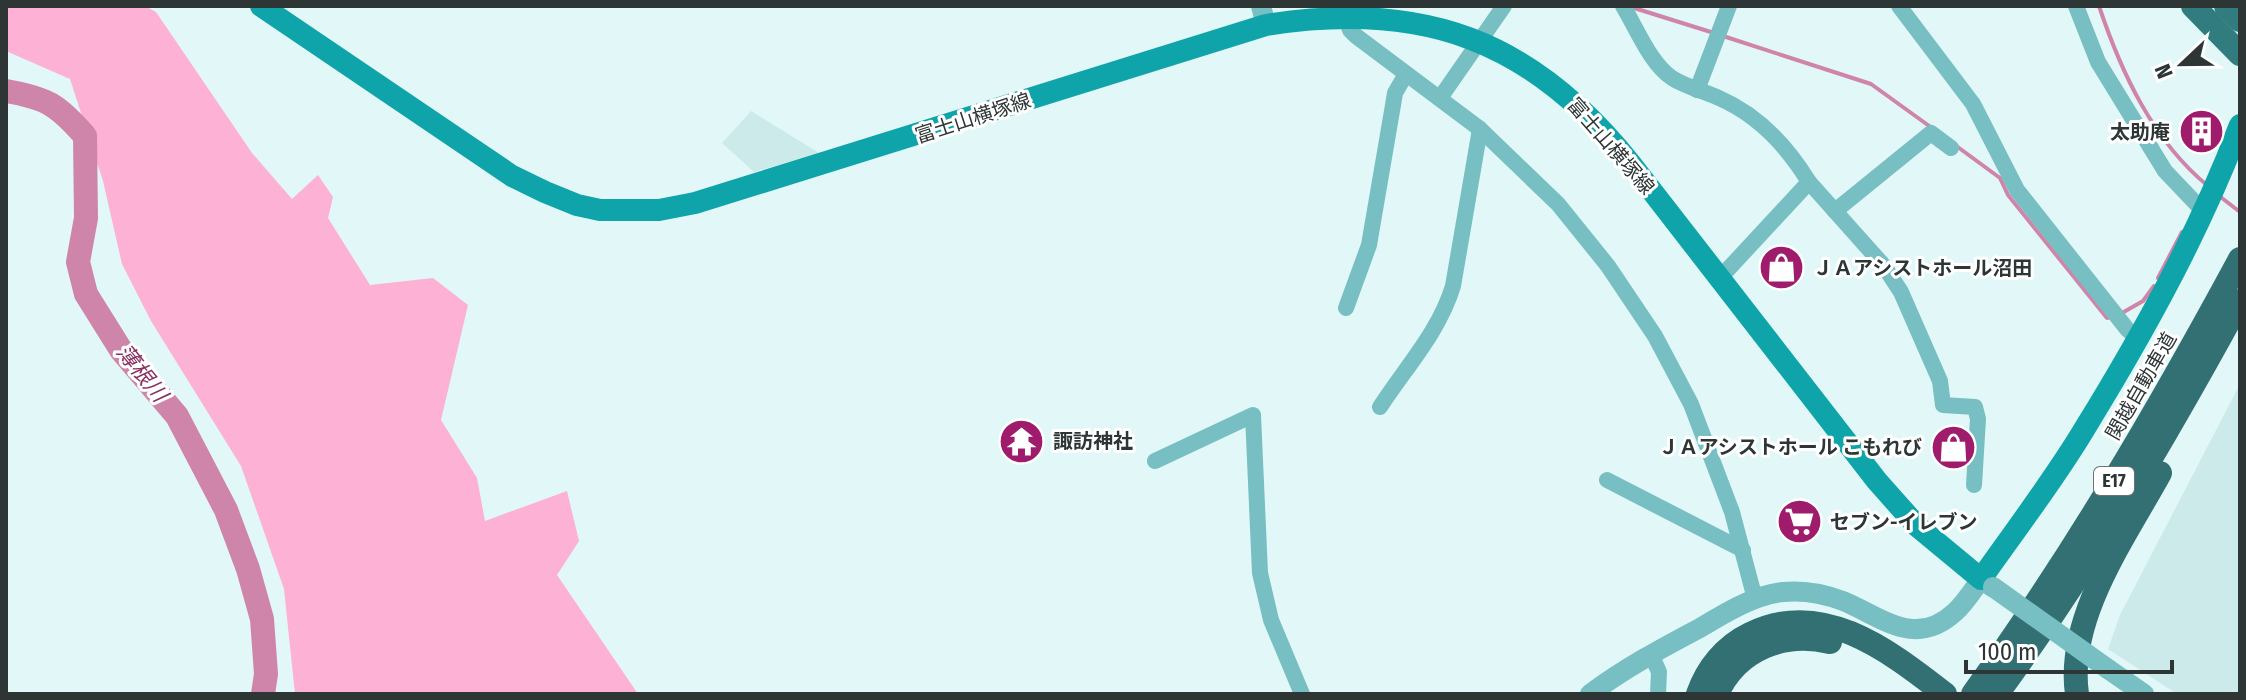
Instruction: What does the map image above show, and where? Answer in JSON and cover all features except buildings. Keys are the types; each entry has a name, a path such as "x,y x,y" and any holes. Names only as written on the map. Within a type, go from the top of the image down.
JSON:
{"highway":[{"path":"2193,6 2240,54"},
{"path":"2226,6 2240,20"},
{"name":"関越自動車道","path":"1973,694 2122,468 2240,259"},
{"name":"E17","path":"1997,694 2080,573 2137,482 2240,301"},
{"path":"2077,694 2076,662 2085,618 2240,309"},
{"path":"1960,694 2122,468"},
{"path":"1698,694 1709,671 1731,646 1769,626 1801,622 1819,623 1855,634 1890,653 1933,691"},
{"path":"1717,694 1726,676 1750,653 1775,642 1801,638 1821,640 1857,652 1933,691"}],"main road":[{"name":"富士山横塚線","path":"261,6 512,176 577,205 626,211 668,209 695,203 1263,15 1345,15 1411,21 1480,41 1526,64 1571,97 1592,117 1891,498 1917,526 1987,583"},
{"path":"1987,583 2084,431 2137,338 2211,199 2240,125"}],"street":[{"path":"1440,98 1504,6"},
{"path":"1623,6 1655,61 1671,78 1722,99 1766,127 1795,160 1809,182 1884,266 1901,292 1940,381 1943,405 1975,407 1978,419 1974,485"},
{"path":"1697,90 1729,6"},
{"path":"1899,6 1973,104 2017,190 2137,338"},
{"path":"2076,6 2098,62 2165,171 2211,199"},
{"path":"1345,15 1350,30 1356,36 1480,129 1582,231 1655,336 1703,433 1743,550 1755,599"},
{"path":"1346,308 1369,245 1395,93 1406,74"},
{"path":"1380,407 1429,339 1448,303 1480,129"},
{"path":"1835,211 1931,133 1951,148"},
{"path":"1719,279 1809,182"},
{"path":"1155,461 1253,415 1260,573 1271,620 1302,694"},
{"path":"1607,480 1743,550"},
{"path":"1590,694 1651,654 1755,599 1784,592 1811,593 1842,601 1893,626 1922,629 1944,621 1987,583 2144,694"},
{"path":"1651,654 1659,672 1658,694"}],"shaded area":[{"path":"6,6 145,6 156,12 252,153 292,199 318,175 333,197 328,218 370,285 433,278 468,305 441,420 477,478 485,521 567,491 579,541 557,575 638,694 295,694 284,589 241,466 151,321 122,264 103,181 70,79 6,51"},
{"path":"751,111 819,153 754,172 722,143"},
{"path":"2240,384 2240,694 2177,694 2108,649 2120,615"}],"waterway":[{"path":"2099,6 2141,104 2171,148 2208,186"},
{"path":"1631,7 1714,33"},
{"path":"1723,36 1871,84 1932,128"},
{"name":"薄根川","path":"6,91 51,104 85,136 86,218 78,262 86,294 121,350 177,416 226,510 262,619 266,674 263,694"},
{"path":"1955,145 2000,178 2008,195 2107,318 2110,317"},
{"path":"2218,195 2240,212"},
{"path":"2158,278 2182,232"},
{"path":"2122,313 2143,301 2154,286"}],"place":[{"name":"太助庵","path":"2201,132"},
{"name":"ＪＡアシストホール沼田","path":"1782,268"},
{"name":"諏訪神社","path":"1022,441"},
{"name":"ＪＡアシストホール こもれび","path":"1953,447"},
{"name":"セブン-イレブン","path":"1799,522"}]}
